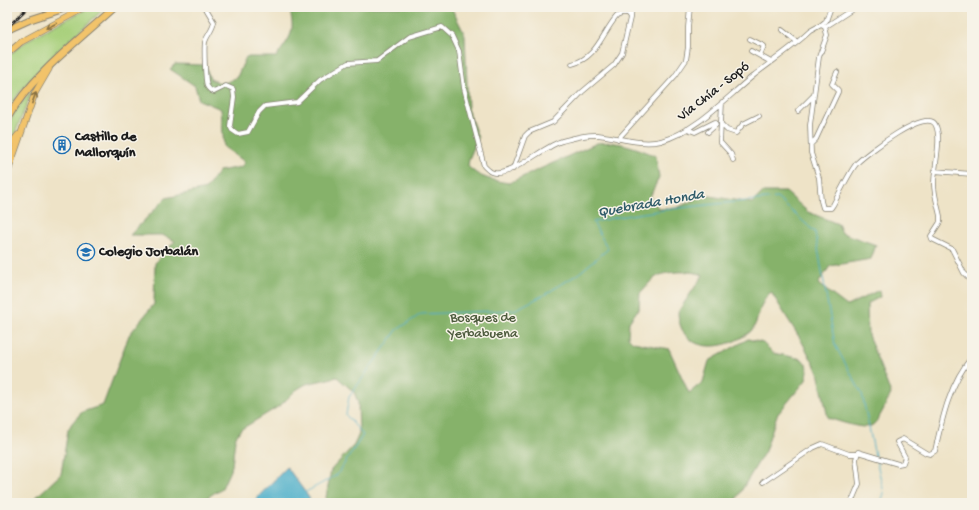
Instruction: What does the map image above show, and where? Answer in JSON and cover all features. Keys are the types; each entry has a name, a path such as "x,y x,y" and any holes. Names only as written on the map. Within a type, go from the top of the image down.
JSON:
{"highway":[{"path":"7,30 28,20 58,12 69,7"},
{"path":"7,119 19,100 50,67 116,7"}],"main road":[{"path":"7,54 21,42 86,7"},
{"path":"7,174 35,93 50,67"},
{"path":"7,149 14,142 25,123"}],"street":[{"name":"Vía Chía - Sopó","path":"205,7 214,22 212,30 205,41 204,48 206,84 209,90 214,92 219,91 226,86 233,89 234,97 230,126 235,133 241,134 248,132 261,109 270,105 297,102 320,80 348,63 377,61 409,37 442,28 452,36 459,51 464,88 484,166 491,172 500,173 513,169 543,149 562,141 587,136 660,141 687,129 796,41 810,31 823,26 856,7"},
{"path":"513,169 525,136 529,132 553,122 582,92 614,65 622,53 631,7"},
{"path":"618,139 675,76 686,60 690,7"},
{"path":"831,7 826,22 823,26 827,35 819,57 813,96 811,144 819,178 823,208 831,208 856,163 869,152 910,127 925,120 933,121 937,129 934,171 935,194 940,222 932,232 932,239 952,248 964,273 972,281"},
{"path":"572,64 582,61 589,55 617,16 627,14 630,18"},
{"path":"782,30 796,41"},
{"path":"750,39 764,46 760,55"},
{"path":"751,51 771,62"},
{"path":"811,144 816,139 838,92 832,84 837,72"},
{"path":"798,111 813,96"},
{"path":"722,102 720,142 731,154 733,160"},
{"path":"722,125 727,130 736,133 743,124 759,116"},
{"path":"687,129 695,132 715,122 716,125 708,132"},
{"path":"934,171 972,174"},
{"path":"763,482 813,448 822,444 849,454 856,454 859,452 898,464 905,461 905,457 897,444 900,439 903,439 930,454 935,451 942,416 956,385 972,357"},
{"path":"851,503 859,484 856,454"}],"green space":[{"path":"90,7 106,7 40,69 17,96 7,111 7,58 25,42"},
{"name":"Bosques de Yerbabuena","path":"289,7 451,7 465,35 468,110 478,138 469,159 468,166 482,176 509,183 597,143 605,142 620,144 656,156 659,177 650,197 659,209 677,208 704,195 752,203 763,192 786,192 808,212 838,224 842,233 876,245 871,259 830,266 818,284 847,306 879,290 880,297 867,304 868,335 891,394 877,420 871,426 862,427 828,418 818,372 801,340 771,292 761,307 753,329 740,339 716,346 705,346 686,336 681,326 678,312 703,275 693,272 672,272 656,277 640,293 639,308 629,322 628,337 633,342 669,349 689,393 703,382 709,361 748,339 763,343 773,353 802,359 806,364 808,371 806,380 777,415 765,451 734,503 325,503 331,470 354,445 359,434 358,402 354,392 337,377 306,384 296,390 281,405 240,430 235,439 232,466 222,488 195,503 30,503 61,474 68,430 82,412 103,405 129,335 154,304 155,263 175,241 162,235 130,235 166,198 206,189 219,171 241,167 245,162 224,147 221,109 199,100 195,86 170,69 175,64 205,65 210,79 223,84 237,77 246,57 276,57 291,34 292,23"},
{"path":"33,89 12,141 7,147 7,126 17,108"}],"water":[{"path":"287,467 310,499 306,503 252,503"}],"waterway":[{"name":"Quebrada Honda","path":"304,493 337,475 363,435 346,415 349,397 397,330 421,314 514,310 544,295 578,274 608,249 593,222 662,210 777,198 815,232 835,345 862,394 875,456"},
{"name":"Quebrada Honda","path":"876,459 884,493 881,503"}],"railway":[{"path":"7,28 28,7"}],"place":[{"name":"Castillo de Mallorquín","path":"62,145"},
{"name":"Colegio Jorbalán","path":"86,252"}]}
